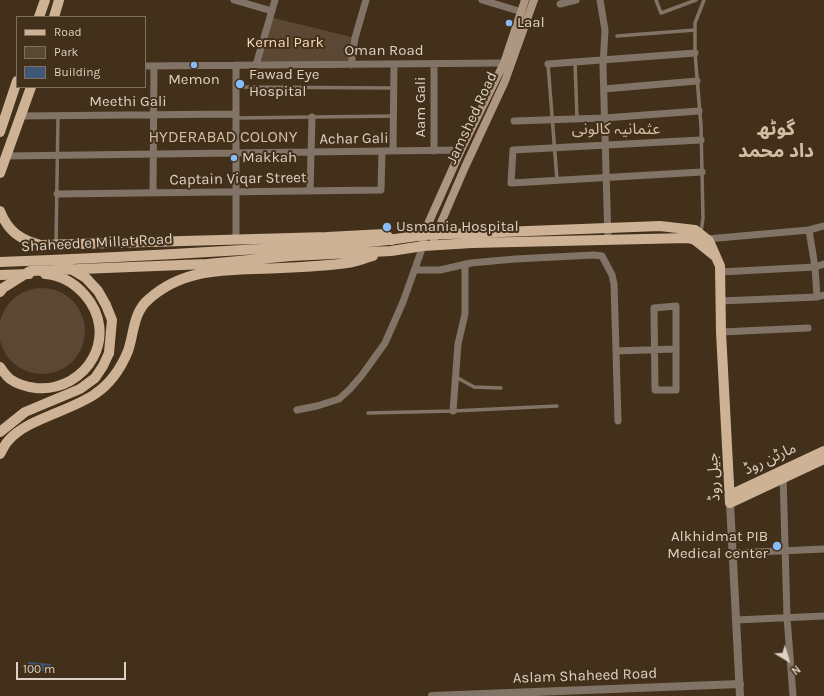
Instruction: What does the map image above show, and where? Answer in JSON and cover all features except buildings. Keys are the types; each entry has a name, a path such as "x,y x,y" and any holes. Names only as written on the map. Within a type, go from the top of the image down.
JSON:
{"main road":[{"path":"39,16 44,0"},
{"path":"54,16 59,0"},
{"name":"Jamshed Road","path":"425,242 461,150 504,63 525,0"},
{"name":"Jamshed Road","path":"435,234 505,81 518,50 534,0"},
{"path":"0,131 16,85"},
{"path":"0,173 30,88"},
{"path":"0,210 10,229 18,237 41,246 384,234 392,240 472,243 688,238 695,240 716,258"},
{"path":"0,454 8,440 22,428 76,405 95,394 110,381 122,365 128,350 132,330 139,312 147,300 160,290 179,279 198,273 348,263 425,242 435,234 660,226 695,230 709,241 716,258"},
{"name":"Shaheed e Millat Road","path":"0,262 195,253 392,240"},
{"path":"0,292 3,288 30,271 207,264 291,256 391,251"},
{"name":"جیل روڈ","path":"716,258 720,266 721,332 730,499"},
{"path":"0,432 25,412 80,389 94,378 103,366 109,352 112,320 106,305 98,292 86,278 56,260"},
{"name":"Shaheed e Millat Road","path":"0,275 55,275 79,289 93,307 98,319 100,339 90,363 76,377 60,386 43,389 28,388 11,379 0,367"},
{"name":"مارٹن روڈ","path":"783,475 824,450"},
{"name":"مارٹن روڈ","path":"730,499 783,475 824,459"}],"street":[{"path":"234,0 272,11"},
{"path":"256,65 274,0"},
{"path":"351,65 355,38 366,0"},
{"path":"482,0 522,12"},
{"path":"560,4 576,0"},
{"path":"600,0 606,30 604,60 604,118 608,240"},
{"path":"548,64 695,53"},
{"name":"Oman Road","path":"146,66 504,63"},
{"path":"394,64 394,151"},
{"name":"Aam Gali","path":"434,64 434,151"},
{"path":"236,65 236,240"},
{"path":"153,192 154,66"},
{"path":"604,89 697,80"},
{"path":"514,122 604,118 699,111"},
{"name":"Meethi Gali","path":"20,116 154,114 236,116"},
{"path":"310,191 312,117"},
{"path":"701,140 513,150 511,183 702,172"},
{"name":"Achar Gali","path":"6,156 461,150"},
{"name":"Captain Viqar Street","path":"57,194 381,190 382,152"},
{"path":"704,237 809,230 824,226"},
{"path":"720,301 821,296 809,230"},
{"path":"297,410 339,399 350,390 358,380 384,343 403,302 425,242"},
{"path":"414,270 440,270 465,264 515,259 594,255 602,256 612,275 614,284 618,421"},
{"path":"453,411 458,344 465,314 465,264"},
{"path":"720,272 815,267 824,264"},
{"path":"676,306 676,390 655,390 654,349 654,308 676,306"},
{"path":"721,332 808,328"},
{"path":"616,351 676,349"},
{"path":"783,475 787,618 793,696"},
{"name":"جیل روڈ","path":"730,499 740,696"},
{"path":"733,553 824,549"},
{"path":"736,620 824,616"},
{"name":"Aslam Shaheed Road","path":"433,696 740,684"}],"lane":[{"path":"656,0 661,13 696,0"},
{"path":"704,0 695,23 695,53 701,140 704,237"},
{"path":"617,36 695,30"},
{"path":"575,62 577,119"},
{"path":"548,64 553,148 557,181"},
{"path":"236,87 394,88"},
{"path":"56,245 58,115"},
{"name":"Meethi Gali","path":"236,116 394,116"},
{"path":"455,376 474,387 501,388"},
{"path":"368,412 453,411 557,406"}],"green space":[{"name":"Kernal Park","path":"270,17 355,38 351,65 256,65"},
{"path":"42,288 58,292 72,301 81,315 85,331 81,347 72,361 58,370 42,374 26,370 12,361 3,347 -1,331 3,315 12,301 26,292"}],"place":[{"name":"Laal","path":"509,23"},
{"name":"Memon","path":"194,65"},
{"name":"Fawad Eye Hospital","path":"240,84"},
{"name":"Makkah","path":"234,158"},
{"name":"Usmania Hospital","path":"387,227"},
{"name":"Alkhidmat PIB Medical center","path":"777,546"}],"district":[{"name":"عثمانیہ کالونی","path":"616,129"},
{"name":"HYDERABAD COLONY","path":"223,137"},
{"name":"گوٹھ داد محمد","path":"776,141"}]}
